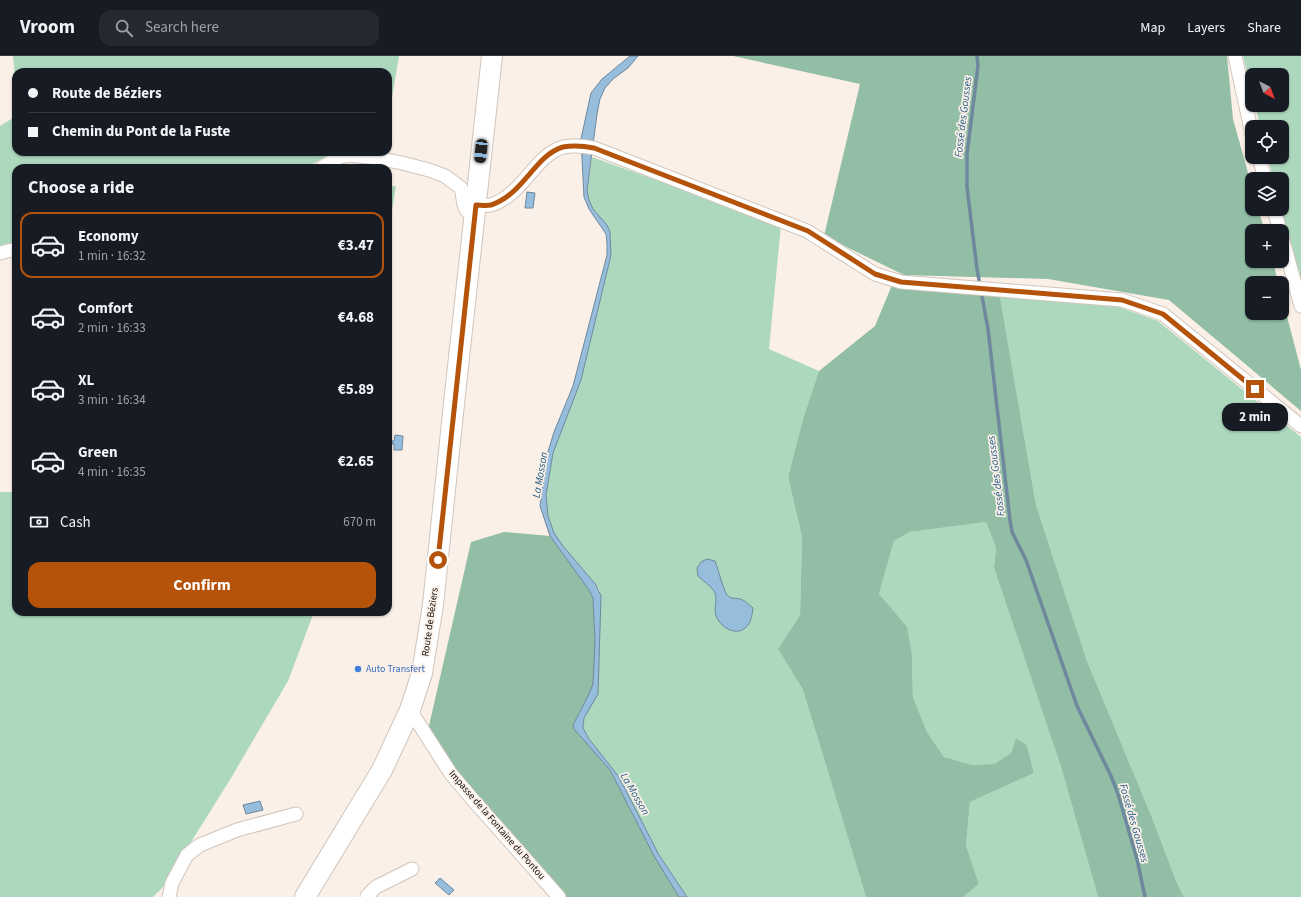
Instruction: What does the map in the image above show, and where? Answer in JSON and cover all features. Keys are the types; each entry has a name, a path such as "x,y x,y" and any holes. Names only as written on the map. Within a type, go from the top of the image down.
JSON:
{"main road":[{"name":"Route de Béziers","path":"305,897 382,770 410,710 422,673 433,605 492,56"}],"street":[{"path":"1235,56 1249,120"},
{"path":"364,156 402,163 445,176 461,188 463,206 467,212 475,211 502,200 516,190 551,153 563,147 578,146 594,148 808,231 875,274 901,282 1122,300 1163,314 1301,426"},
{"path":"328,164 338,158 345,156"},
{"path":"0,253 12,250"},
{"path":"1289,262 1301,306"},
{"name":"Impasse de la Fontaine du Pontou","path":"410,710 452,774 559,897"},
{"path":"169,897 172,883 188,856 200,845 237,830 296,814"},
{"path":"367,897 376,887 412,869"}],"green space":[{"path":"13,56 399,56 392,97 392,68 14,68"},
{"path":"733,56 1227,56 1233,119 1248,172 1245,172 1245,216 1260,216 1263,224 1245,224 1245,268 1275,268 1276,276 1245,276 1245,320 1288,320 1301,370 1301,411 1169,300 1048,279 904,275 824,236 860,84"},
{"path":"1243,56 1301,56 1301,293 1289,243 1289,224 1285,224 1283,216 1289,216 1289,172 1271,172 1270,164 1289,164 1289,120 1258,120 1257,112 1289,112 1289,68 1246,68"},
{"path":"12,118 12,156 327,156 312,164 12,164 12,244 0,247 0,126"},
{"path":"592,157 781,225 769,349 819,371 803,419 788,477 802,537 800,615 778,649 803,690 866,897 687,897 659,855 619,777 589,739 583,728 600,591 554,533 548,516 546,495 553,453 581,380 611,255 610,232 607,225 593,209 587,190"},
{"path":"392,186 396,186 392,210"},
{"path":"892,285 1000,297 1036,505 1087,661 1184,897 1098,897 1061,767 994,568 996,548 986,522 910,532 894,541 879,594 907,627 912,656 913,697 927,732 944,757 973,765 994,764 1011,753 1016,738 1027,745 1034,773 970,802 966,845 979,884 963,897 866,897 803,690 778,649 800,615 802,537 788,477 803,419 819,371 875,326"},
{"path":"1000,297 1116,306 1158,321 1301,437 1301,897 1184,897 1087,661 1036,505"},
{"path":"0,492 12,492 12,616 312,616 288,681 231,778 163,887 153,897 0,897"},
{"path":"986,522 996,548 994,568 1061,767 1098,897 963,897 979,884 966,845 970,802 1034,773 1027,745 1016,738 1011,753 994,764 973,765 944,757 927,732 913,697 912,656 879,594 894,541 910,532"},
{"path":"504,532 550,536 589,590 593,598 595,641 593,684 573,725 610,770 654,856 679,897 561,897 455,772 428,730 471,542"}],"water":[{"path":"630,56 638,56 628,68 613,79 605,88 600,99 597,114 587,190 593,209 607,225 610,232 611,255 581,380 553,453 546,495 548,516 554,533 596,585 601,596 598,694 584,718 583,728 589,739 619,777 659,855 687,897 679,897 654,856 610,770 574,729 573,725 593,684 595,641 593,598 589,590 550,536 540,506 547,455 554,432 573,386 607,255 606,234 589,209 584,197 581,139 591,93 602,79"},
{"path":"527,192 535,193 533,208 525,208"},
{"path":"395,435 403,436 402,450 394,450 394,444 392,444 392,441 394,441"},
{"path":"707,559 715,561 726,594 732,598 745,601 753,608 750,622 741,630 734,631 726,628 717,618 715,612 716,597 714,591 698,576 697,568 701,562"},
{"path":"260,801 263,810 246,814 243,805"},
{"path":"440,878 454,890 449,895 435,883"}],"waterway":[{"name":"Fossé des Gousses","path":"977,56 978,66 967,154 967,187 977,269 988,329 1012,532 1026,560 1077,706 1111,776 1118,794 1137,859 1145,897"}],"place":[{"name":"Auto Transfert","path":"358,669"}],"route":[{"path":"438,560 454,394 476,205 490,205 502,200 516,190 551,153 563,147 578,146 594,148 808,231 857,264 875,274 901,282 1122,300 1163,314 1255,389"}],"water label":[{"name":"La Mosson","path":"540,475"},
{"name":"La Mosson","path":"635,794"}]}
